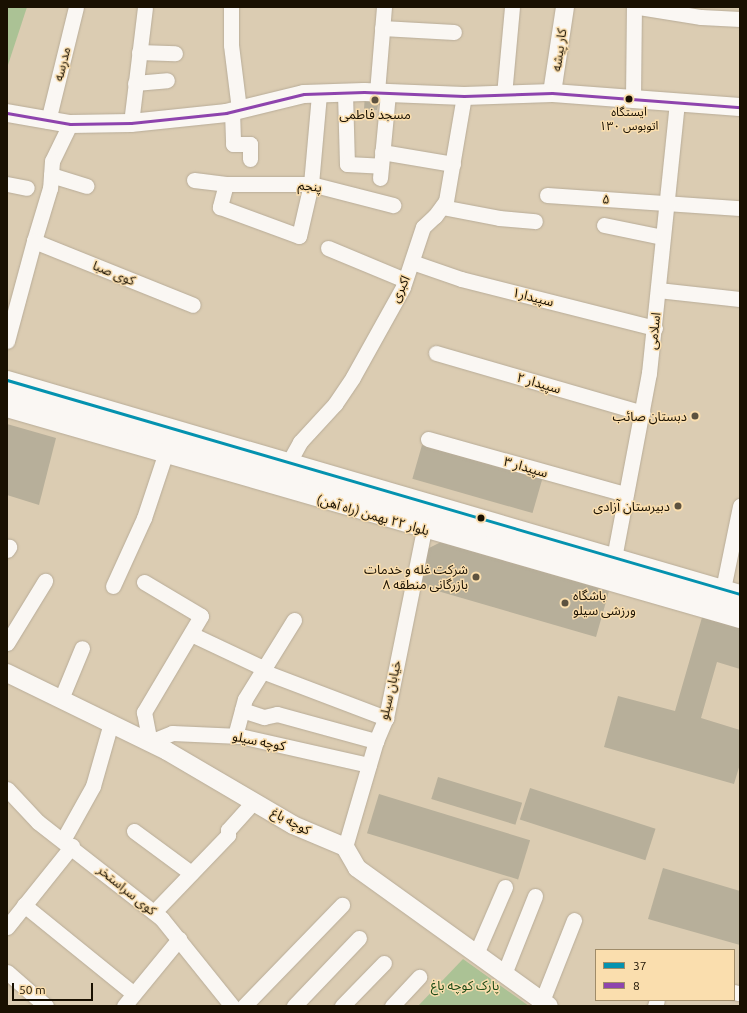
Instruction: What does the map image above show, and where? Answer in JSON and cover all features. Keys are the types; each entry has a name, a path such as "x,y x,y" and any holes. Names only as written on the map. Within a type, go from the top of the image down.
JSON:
{"main road":[{"name":"کار پیشه","path":"552,93 565,7"},
{"path":"7,113 70,124 131,123 235,110 304,94 345,92 464,96 552,93 740,106"},
{"name":"بلوار ۲۲ بهمن (راه آهن)","path":"7,380 289,462 423,516 740,620"},
{"name":"بلوار ۲۲ بهمن (راه آهن)","path":"7,408 165,455 423,516 614,558 740,594"},
{"name":"کوچه باغ","path":"7,673 150,742 293,825 345,848"},
{"path":"345,848 357,868 545,1004"}],"street":[{"name":"مدرسه","path":"48,121 76,7"},
{"path":"231,7 231,45 235,110 233,144 250,144 250,159"},
{"path":"381,165 382,28 384,7"},
{"path":"504,95 512,7"},
{"path":"633,99 634,7"},
{"path":"639,7 685,11 740,19"},
{"path":"131,123 145,8"},
{"path":"382,28 454,32"},
{"path":"139,52 174,53"},
{"path":"135,83 167,80"},
{"path":"345,92 347,164 453,164"},
{"path":"226,184 220,207 299,236 311,184 318,94"},
{"name":"اکبری","path":"289,462 300,442 335,404 353,376 405,280 423,227 446,201 464,96"},
{"name":"اسلامی","path":"614,558 625,494 642,414 655,328 662,237 677,102"},
{"path":"7,341 50,188 52,161 70,124"},
{"path":"51,175 86,186"},
{"name":"پنجم","path":"194,180 226,184 311,184 393,206"},
{"path":"7,184 27,188"},
{"name":"۵","path":"547,195 740,208"},
{"path":"442,207 499,218 535,221"},
{"path":"604,225 662,237"},
{"name":"کوی صبا","path":"34,241 193,305"},
{"path":"328,248 405,280"},
{"name":"سپیدار۱","path":"412,262 462,279 655,328"},
{"path":"658,290 740,299"},
{"name":"سپیدار ۲","path":"436,353 642,414"},
{"path":"7,394 740,608"},
{"name":"سپیدار ۳","path":"428,439 625,494"},
{"path":"113,586 144,518 165,455"},
{"path":"723,589 740,506"},
{"name":"خیابان سیلو","path":"345,848 376,741 386,718 423,516"},
{"path":"7,644 45,580"},
{"path":"144,582 201,616 144,712 150,742"},
{"path":"235,736 245,699 294,620"},
{"path":"191,634 260,666 262,671 386,718"},
{"path":"61,699 82,648"},
{"path":"242,710 264,717 277,714 376,741"},
{"path":"7,927 24,906 67,843 93,786 111,723"},
{"name":"کوچه سیلو","path":"150,742 172,732 235,736 369,765"},
{"name":"کوی سراستخر","path":"7,789 38,822 154,912 179,939 232,1006"},
{"path":"154,912 228,835 228,830 254,801"},
{"path":"134,831 191,873"},
{"path":"476,954 504,887"},
{"path":"504,974 536,896"},
{"path":"244,1006 342,905"},
{"path":"24,906 134,994"},
{"path":"545,1004 574,920"},
{"path":"294,1006 359,938"},
{"path":"124,1006 179,939"},
{"path":"342,1006 384,963"},
{"path":"7,972 46,1006"},
{"path":"392,1006 419,978"}],"green space":[{"path":"7,7 27,7 7,68"},
{"name":"پارک کوچه باغ","path":"463,959 529,1006 418,1006"}],"building":[{"name":"مسجد فاطمی","path":"365,94 386,95 385,106 378,105 377,110 364,109"},
{"path":"7,424 56,438 39,505 7,495"},
{"path":"422,445 542,479 533,513 412,479"},
{"path":"441,542 609,591 596,637 417,585 427,549"},
{"path":"703,614 740,625 740,669 717,662 701,718 740,730 740,764 734,784 604,747 618,696 675,711"},
{"path":"438,777 522,803 515,825 431,799"},
{"path":"530,788 656,829 645,860 520,819"},
{"path":"379,794 530,840 518,879 367,833"},
{"path":"663,868 740,891 740,945 648,919"}],"transit line":[{"name":"8","path":"7,113 70,124 131,123 226,113 304,94 364,92 464,96 552,93 740,107"},
{"name":"37","path":"7,380 740,594"}],"place":[{"name":"ایستگاه اتوبوس ۱۳۰","path":"629,99"},
{"name":"مسجد فاطمی","path":"375,100"},
{"name":"دبستان صائب","path":"695,416"},
{"name":"دبیرستان آزادی","path":"678,506"},
{"name":"شرکت غله و خدمات بازرگانی منطقه ۸","path":"476,577"},
{"name":"باشگاه ورزشی سیلو","path":"565,603"}]}
